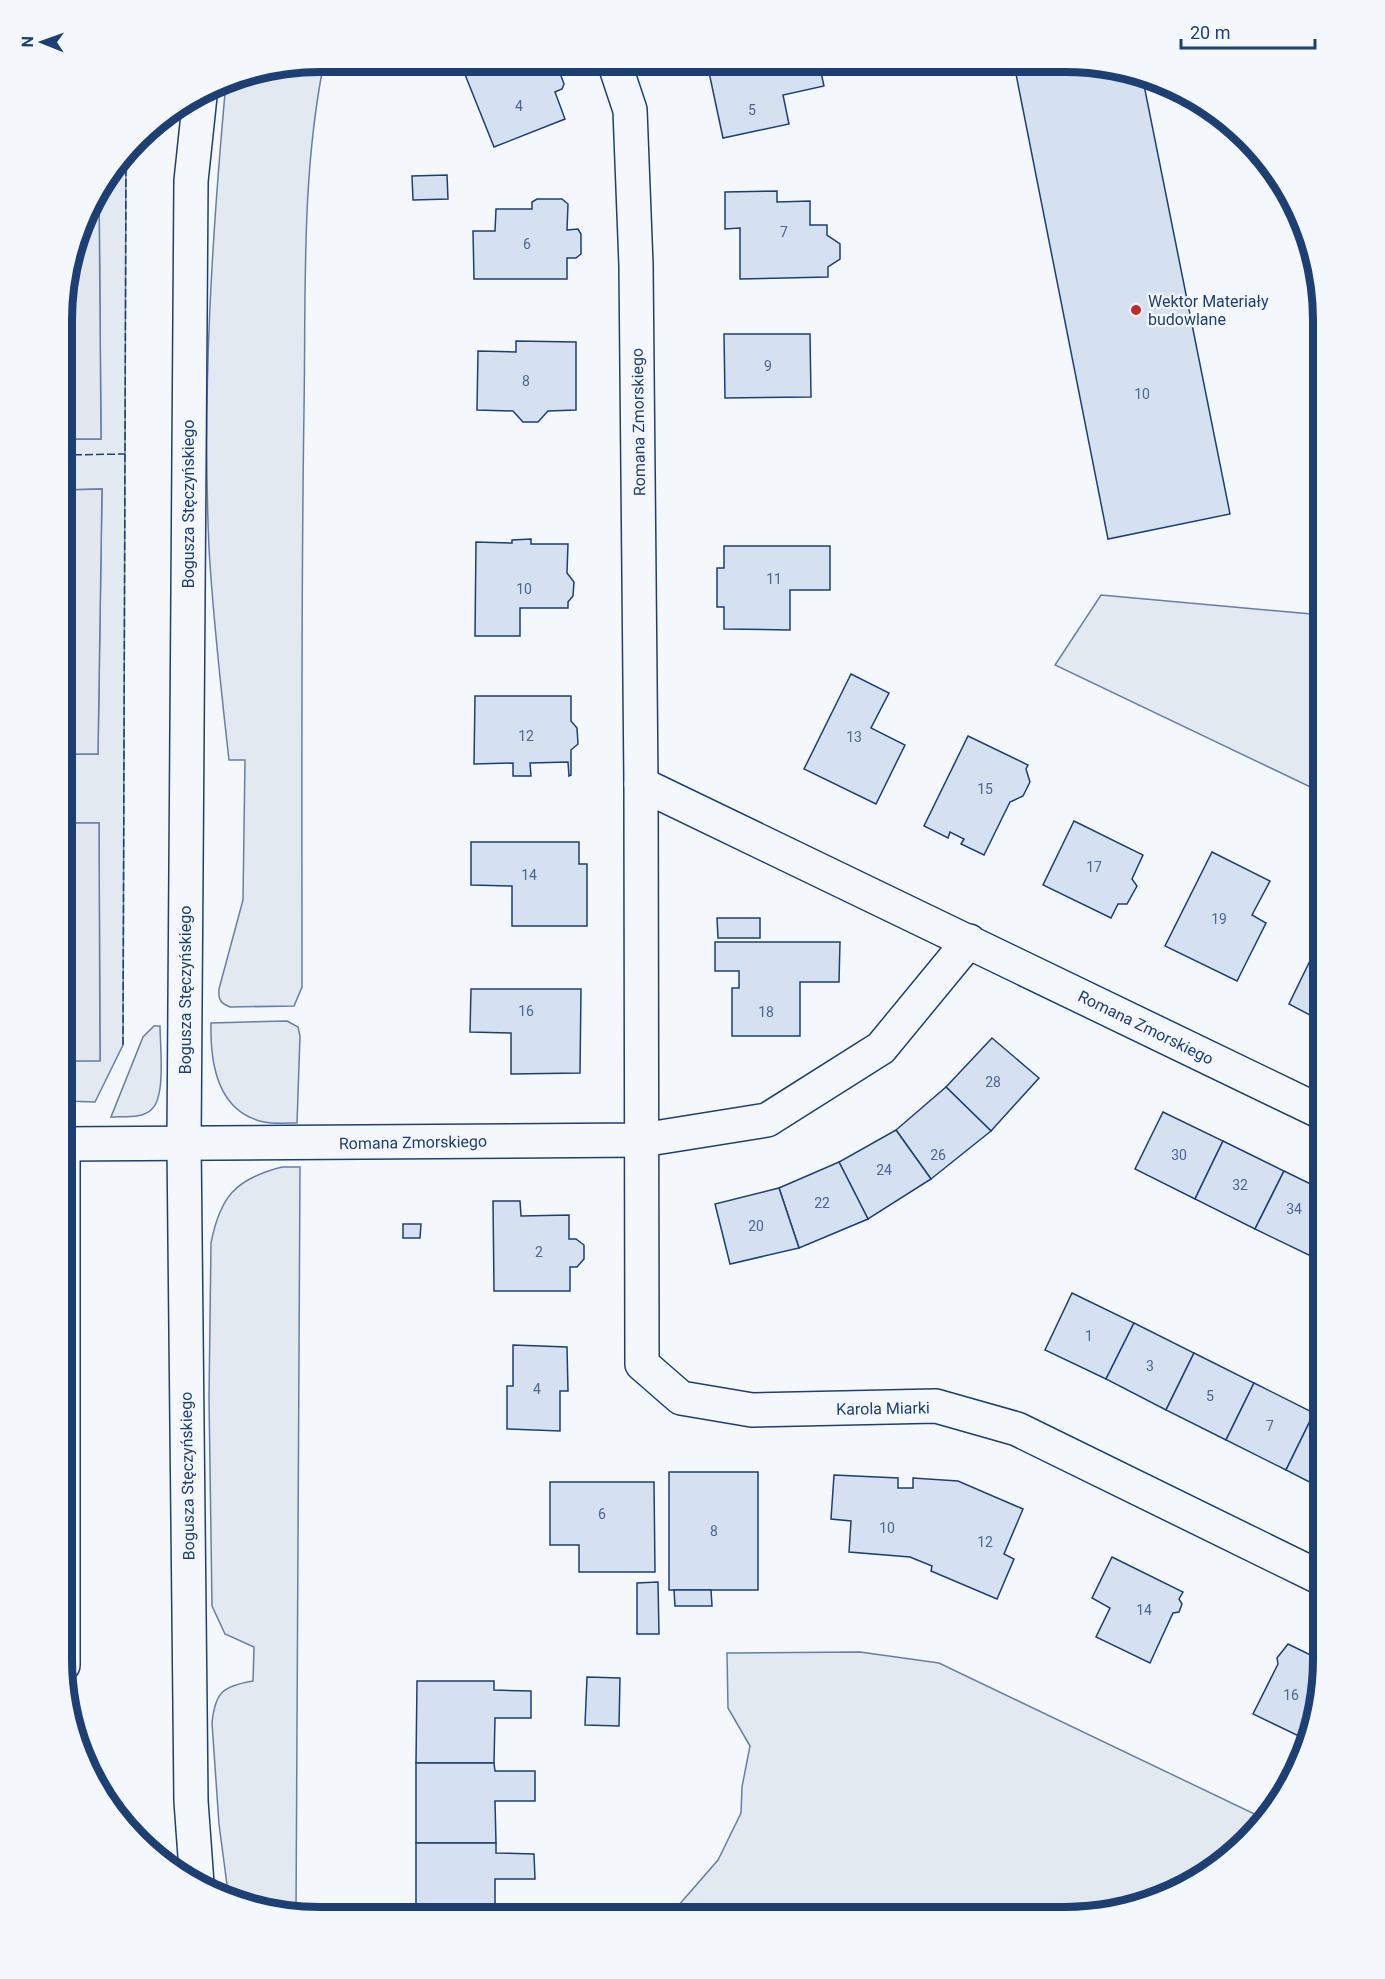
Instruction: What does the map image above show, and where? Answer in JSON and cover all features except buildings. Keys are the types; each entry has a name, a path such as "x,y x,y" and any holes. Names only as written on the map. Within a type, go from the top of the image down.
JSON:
{"street":[{"name":"Romana Zmorskiego","path":"617,72 630,110 636,265 642,1140"},
{"name":"Bogusza Stęczyńskiego","path":"196,1874 191,1801 184,1143 191,181 199,103"},
{"name":"Romana Zmorskiego","path":"641,784 1313,1108"},
{"name":"Romana Zmorskiego","path":"72,1144 642,1140 767,1120 881,1048 969,941"},
{"name":"Karola Miarki","path":"642,1140 642,1364 681,1398 752,1410 936,1406 1017,1429 1313,1574"}],"shaded area":[{"path":"322,72 311,148 306,235 302,554 302,987 294,1006 230,1007 219,998 219,989 243,900 245,760 229,760 209,548 208,373 216,198 225,91 256,80 288,74"},
{"path":"126,166 123,1045 95,1102 72,1101 72,1061 100,1060 99,823 72,823 72,754 98,754 102,489 72,490 72,439 101,439 99,208"},
{"path":"99,208 101,439 72,439 74,288 85,240"},
{"path":"102,489 98,754 72,754 72,490"},
{"path":"1101,595 1313,614 1313,788 1055,665"},
{"path":"72,823 99,823 100,1061 72,1061"},
{"path":"287,1021 298,1027 300,1036 297,1123 264,1122 248,1117 226,1097 220,1084 212,1054 211,1023"},
{"path":"154,1026 160,1026 161,1057 161,1082 156,1102 152,1109 143,1114 111,1117 143,1037"},
{"path":"282,1167 300,1167 296,1906 256,1899 228,1889 219,1824 212,1723 215,1704 222,1692 234,1685 253,1681 254,1647 225,1634 212,1606 209,1398 211,1243 219,1213 232,1192 252,1177"},
{"path":"860,1652 939,1663 1257,1815 1216,1856 1189,1874 1145,1894 1097,1905 1065,1907 678,1907 718,1860 741,1813 742,1787 750,1746 728,1708 727,1653"}],"fence":[{"path":"123,1045 126,166"},
{"path":"72,455 125,454"}],"place":[{"name":"Wektor Materiały budowlane","path":"1136,310"}]}
